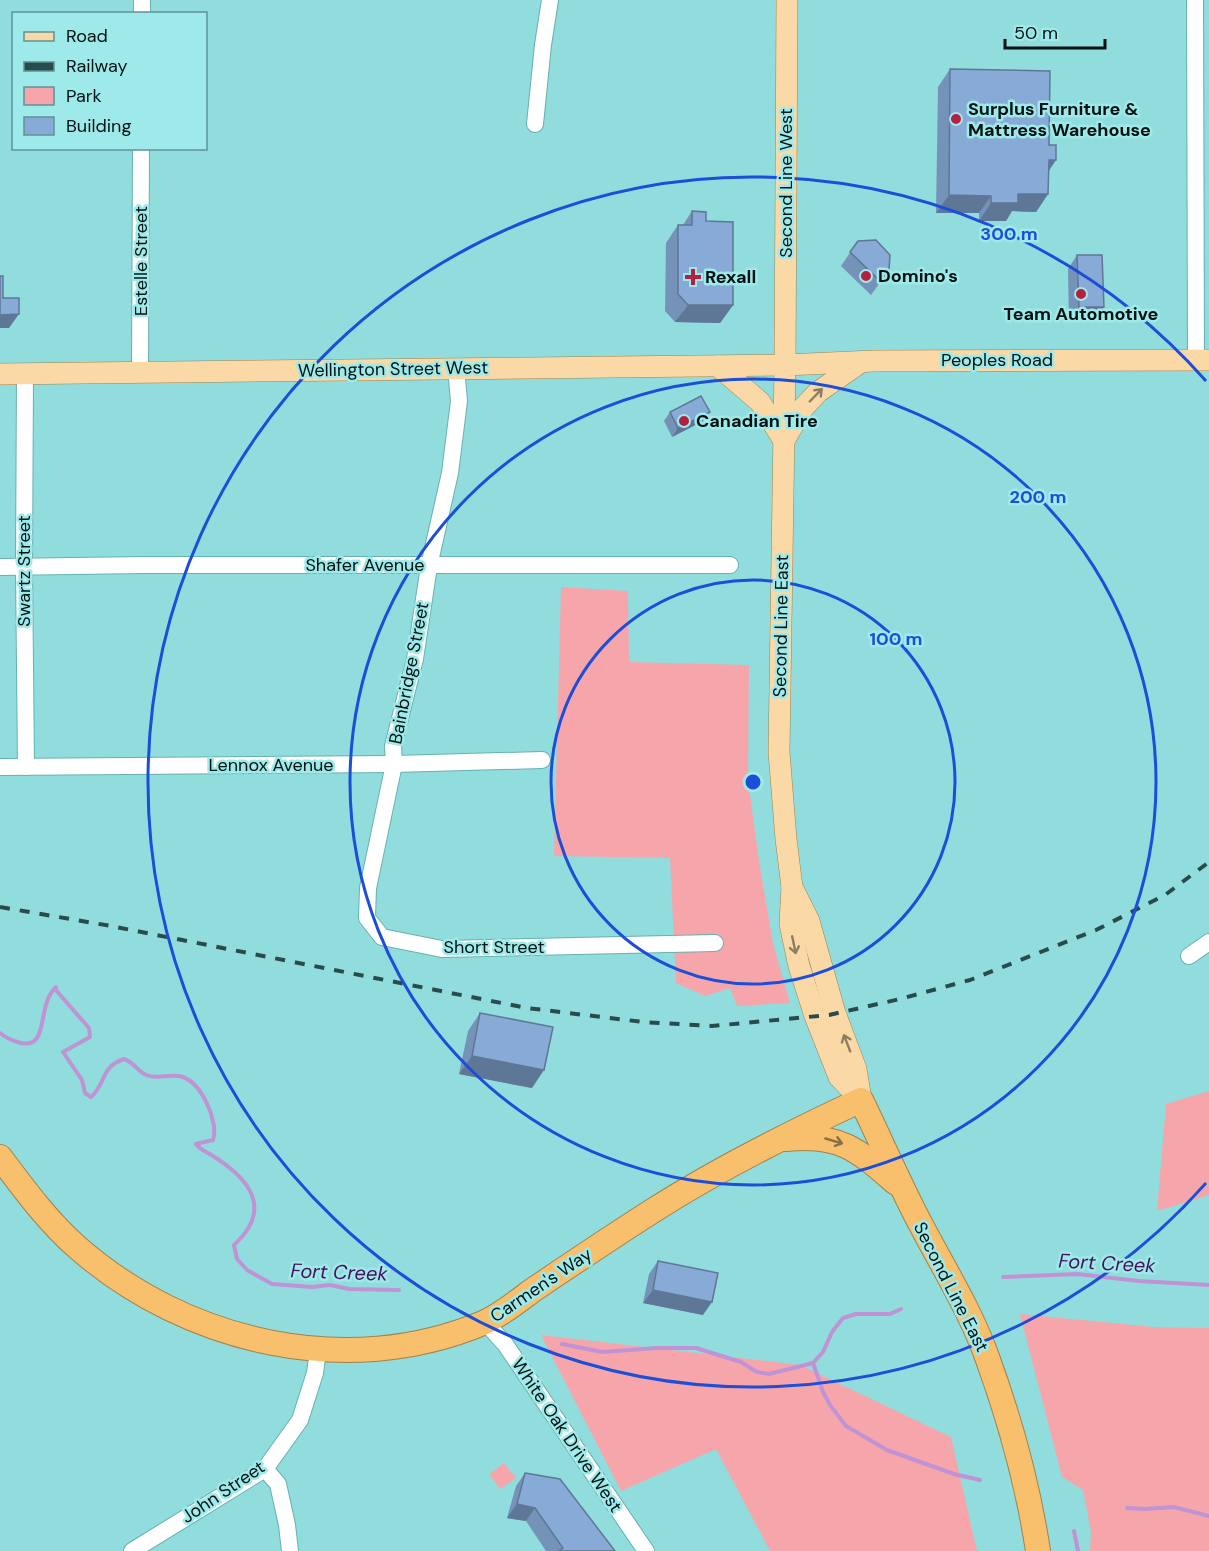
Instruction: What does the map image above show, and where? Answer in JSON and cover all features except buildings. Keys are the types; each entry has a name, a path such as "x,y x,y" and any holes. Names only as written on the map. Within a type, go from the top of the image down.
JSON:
{"highway":[{"name":"Carmen's Way","path":"0,1157 47,1217 77,1247 118,1280 190,1319 251,1339 318,1350 352,1351 438,1338 485,1322 655,1209 776,1140 861,1100"},
{"name":"Second Line East","path":"861,1100 903,1189 964,1304 987,1356 1010,1427 1027,1493 1038,1551"},
{"path":"776,1140 804,1137 824,1138 843,1144 862,1154 903,1189"}],"main road":[{"name":"Second Line West","path":"785,365 787,0"},
{"name":"Peoples Road","path":"785,365 861,361 1202,360"},
{"path":"718,366 760,402 784,441 803,408 818,392 861,361"},
{"name":"Wellington Street West","path":"0,374 785,365"},
{"name":"Second Line East","path":"785,365 779,752 786,839 792,887 809,921 835,1013 856,1069 861,1100"}],"street":[{"path":"535,124 550,0"},
{"path":"1194,0 1202,197 1202,360"},
{"name":"Estelle Street","path":"140,373 141,150"},
{"name":"Bainbridge Street","path":"394,764 393,746 416,658 429,566 450,473 459,401 456,368"},
{"name":"Swartz Street","path":"25,374 26,767"},
{"name":"Shafer Avenue","path":"0,567 730,565"},
{"name":"Lennox Avenue","path":"0,767 394,764 542,760"},
{"name":"Short Street","path":"394,764 368,888 367,918 382,937 442,949 715,943"},
{"path":"1189,956 1209,942"},
{"name":"White Oak Drive West","path":"485,1322 505,1344 646,1551"},
{"name":"John Street","path":"132,1551 265,1469 300,1420 315,1373 318,1350"},
{"path":"265,1469 278,1484 290,1551"}],"green space":[{"path":"561,587 628,591 629,662 749,665 748,780 773,943 790,1003 737,1006 730,988 705,996 676,983 670,858 554,856"},
{"path":"1209,1091 1209,1195 1157,1211 1166,1104"},
{"path":"1020,1314 1154,1327 1209,1328 1209,1551 1090,1551 1091,1532 1083,1490 1062,1477"},
{"path":"541,1335 800,1365 951,1437 977,1551 770,1551 716,1449 621,1491"},
{"path":"504,1463 516,1478 500,1489 489,1474"}],"waterway":[{"name":"Fort Creek","path":"0,1033 21,1043 30,1043 36,1039 40,1033 46,1004 56,987 55,989 89,1028 90,1037 63,1052 82,1080 85,1093 91,1097 111,1066 124,1059 146,1075 183,1077 197,1087 211,1114 214,1132 213,1140 196,1144 241,1178 254,1202 253,1216 247,1230 234,1245 237,1259 247,1270 272,1284 399,1290"},
{"name":"Fort Creek","path":"1003,1277 1077,1274 1139,1281 1209,1285"},
{"name":"Fort Creek","path":"562,1344 602,1352 696,1348 741,1362 757,1372 769,1374 813,1363 823,1352 832,1332 843,1318 856,1314 890,1314 901,1309"},
{"path":"813,1363 823,1392 846,1426 887,1450 954,1474 980,1480"},
{"path":"1127,1508 1174,1507 1209,1516"},
{"path":"1074,1531 1078,1551"}],"railway":[{"path":"0,907 111,926 527,1008 643,1022 712,1026 829,1015 970,980 1096,930 1165,895 1209,862"}],"place":[{"name":"Surplus Furniture & Mattress Warehouse","path":"956,119"},
{"name":"Domino's","path":"866,276"},
{"name":"Rexall","path":"693,277"},
{"name":"Team Automotive","path":"1081,294"},
{"name":"Canadian Tire","path":"684,421"}]}
